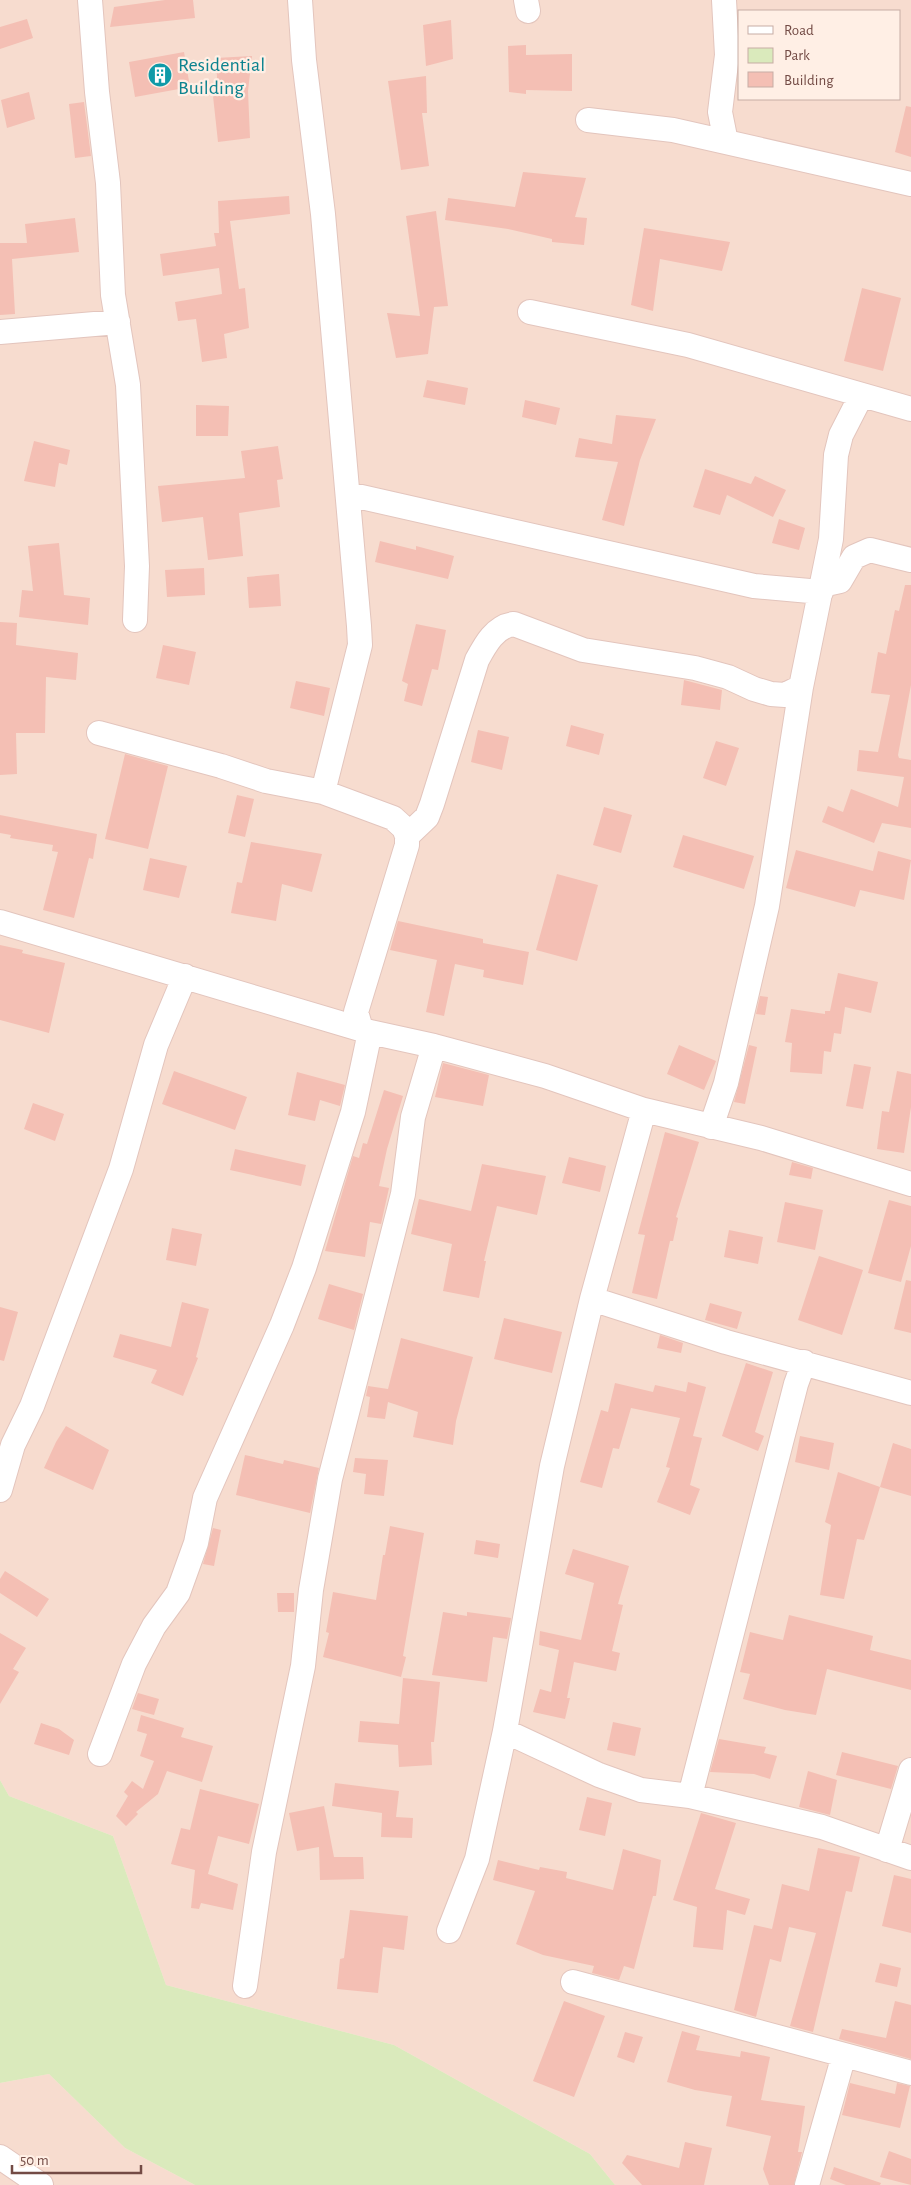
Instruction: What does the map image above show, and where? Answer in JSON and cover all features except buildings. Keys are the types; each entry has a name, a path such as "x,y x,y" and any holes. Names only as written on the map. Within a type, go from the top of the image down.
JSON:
{"street":[{"path":"90,0 97,92 108,183 113,295 128,385 137,566 135,620"},
{"path":"300,0 304,60 323,214 360,645 323,792"},
{"path":"724,0 727,55 720,112 726,142"},
{"path":"694,134 720,112"},
{"path":"588,120 694,134 911,184"},
{"path":"530,312 688,345 911,409"},
{"path":"0,332 118,322"},
{"path":"712,1127 726,1083 767,906 801,687 831,539 836,455 841,435 861,396"},
{"path":"348,494 754,586 821,588 840,582 854,557 870,550 911,560"},
{"path":"408,836 427,817 430,811 477,660 486,644 497,631 508,625 514,624 582,650 695,668 728,677 754,689 771,694 785,695 801,687"},
{"path":"99,733 221,766 266,781 323,792 393,818 404,828 408,836 357,1024 353,1112 292,1300 205,1498 196,1543 178,1593 154,1626 134,1664 100,1754"},
{"path":"0,922 104,954 545,1076 644,1110 761,1138 911,1184"},
{"path":"0,1490 13,1445 32,1406 121,1169 156,1045 185,976"},
{"path":"245,1986 264,1852 303,1666 311,1590 330,1479 403,1194 413,1117 434,1046"},
{"path":"449,1931 477,1858 505,1731 552,1466 592,1299 644,1110"},
{"path":"592,1299 726,1342 911,1392"},
{"path":"690,1796 794,1393 804,1362"},
{"path":"505,1731 599,1775 641,1790 690,1796 822,1827 911,1858"},
{"path":"887,1850 911,1770"},
{"path":"573,1982 911,2073"},
{"path":"807,2185 844,2055"},
{"path":"0,2157 42,2185"}],"shaded area":[{"path":"0,0 911,0 911,2185 615,2185 590,2154 394,2045 166,1985 113,1836 9,1796 0,1780"},
{"path":"49,2074 125,2148 195,2185 0,2185 0,2083"}],"green space":[{"path":"0,1780 9,1796 113,1836 166,1985 394,2045 590,2154 615,2185 195,2185 125,2148 49,2074 0,2083"}],"place":[{"name":"Residential Building","path":"160,75"}]}
